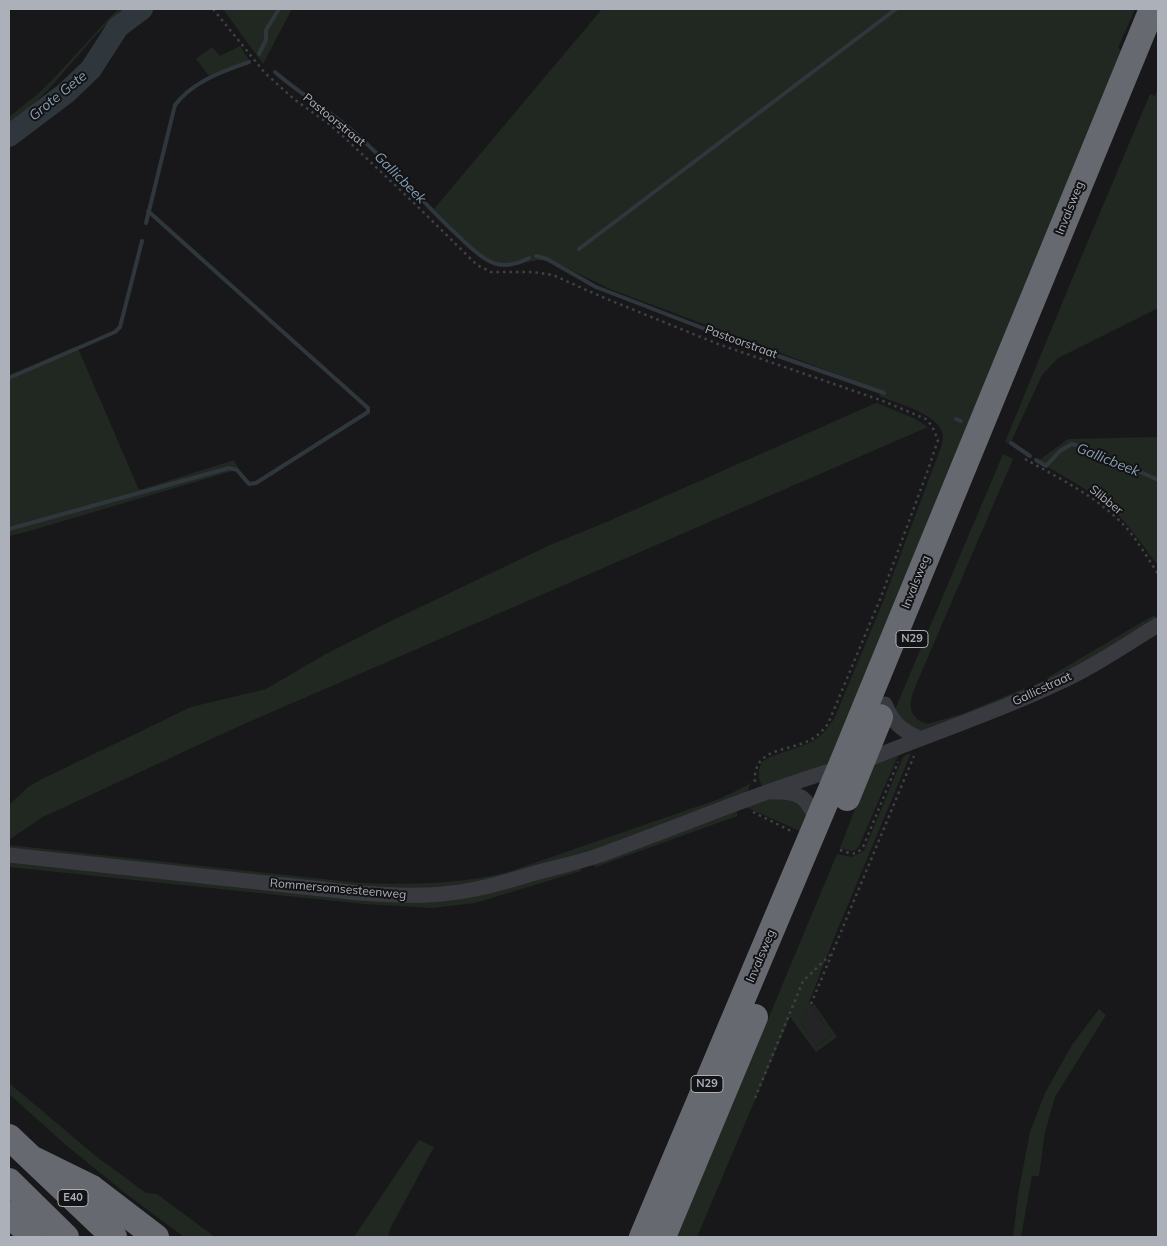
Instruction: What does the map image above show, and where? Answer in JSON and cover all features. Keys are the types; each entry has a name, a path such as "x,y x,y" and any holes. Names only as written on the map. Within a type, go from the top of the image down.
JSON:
{"highway":[{"name":"Invalsweg","path":"663,1237 1152,9"},
{"name":"Invalsweg","path":"642,1237 808,828 851,765 885,704 1158,40"},
{"name":"E40","path":"9,1137 114,1237"},
{"path":"33,1159 92,1188 156,1237"},
{"name":"E40","path":"9,1181 66,1237"},
{"path":"9,1214 33,1237"},
{"path":"9,1230 16,1237"}],"street":[{"name":"Gallicstraat","path":"851,765 1026,698 1059,683 1158,625"},
{"path":"885,704 892,720 906,732 919,738"},
{"name":"Rommersomsesteenweg","path":"9,855 360,893 406,896 430,895 481,888 592,857 736,803 772,792 788,784 851,765"},
{"name":"Rommersomsesteenweg","path":"772,792 800,795 810,807 808,828"}],"path":[{"name":"Pastoorstraat","path":"213,9 265,73 295,100 329,124 346,139 477,265 491,272 533,272 553,275 718,344 883,401 926,419 932,426 938,440 929,467 881,597 828,724 820,733 809,740 764,756 754,773 756,797"},
{"name":"Slibber","path":"1025,459 1085,493 1102,506 1130,532 1158,574"},
{"path":"811,1004 914,757 919,738"},
{"path":"840,850 854,854 859,852 864,845 901,754"},
{"path":"736,803 771,823 808,828"},
{"path":"755,1098 803,981 831,954"}],"shaded area":[{"path":"119,9 122,9 94,37 49,89 9,127 9,117 39,93"},
{"path":"223,9 292,9 263,64"},
{"path":"602,9 1135,9 1118,48 1123,51 829,763 822,768 763,787 759,775 762,762 772,756 814,741 824,732 835,717 882,604 941,447 943,435 940,428 926,415 879,396 882,391 610,289 563,266 538,260 518,264 491,263 477,253 434,209"},
{"path":"240,46 249,60 210,77 196,59 212,47 220,56"},
{"path":"1158,87 1158,308 1058,358 1042,375 1010,444 1005,442 1150,94 1155,96"},
{"path":"77,346 139,490 234,460 239,469 9,536 9,375"},
{"path":"876,403 914,418 928,427 235,728 43,817 9,840 9,805 28,787 42,779 191,707 266,689 324,655 391,621 550,545 609,521"},
{"path":"1158,437 1158,566 1131,529 1104,502 1086,489 1038,461 1068,439"},
{"path":"1003,454 1013,459 915,686 911,708 918,720 927,724 962,714 1025,688 1024,695 922,732 917,732 896,715 896,707"},
{"path":"1154,615 1157,619 1051,681 1047,678"},
{"path":"900,751 859,846 856,850 852,851 840,848 872,765"},
{"path":"911,753 801,1023 816,1047 832,1035 812,1006 814,1004 837,1037 816,1052 790,1017 697,1237 677,1237 837,854 852,857 864,851 902,759"},
{"path":"750,781 749,789 745,795 586,852 494,881 398,891 9,850 9,845 360,883 415,884 451,882 505,873 719,799 748,785"},
{"path":"771,798 794,798 808,816 800,831 746,807"},
{"path":"737,810 737,816 596,867 593,865 594,861"},
{"path":"9,860 414,901 580,867 581,871 475,903 432,908 364,904 9,867"},
{"path":"809,1002 832,1035 816,1047 801,1023"},
{"path":"1099,1009 1106,1015 1055,1097 1045,1132 1039,1176 1032,1176 1021,1237 1013,1237 1018,1195 1030,1132 1045,1093 1072,1045"},
{"path":"9,1083 97,1157 146,1193 157,1194 215,1237 184,1237 125,1193 67,1146 9,1094"},
{"path":"419,1140 434,1147 390,1229 388,1237 354,1237"}],"waterway":[{"name":"Grote Gete","path":"9,136 66,93 91,69 118,27 142,9"},
{"name":"Gallicbeek","path":"259,54 266,40 266,30 279,9"},
{"path":"579,249 896,9"},
{"path":"146,223 175,105 199,83 249,62"},
{"name":"Gallicbeek","path":"275,72 357,135 479,255 494,263 504,265 514,264 529,258"},
{"path":"9,529 229,468 237,470 249,484 256,483 368,412 368,408 148,211"},
{"path":"9,378 115,332 120,327 142,241"},
{"name":"Gallicbeek","path":"536,256 547,259 596,287 757,349"},
{"name":"Gallicbeek","path":"764,351 884,393"},
{"name":"Gallicbeek","path":"956,419 961,421"},
{"name":"Gallicbeek","path":"1011,443 1030,456"},
{"name":"Gallicbeek","path":"1036,460 1046,466 1060,451 1072,444 1092,450 1158,480"}]}
